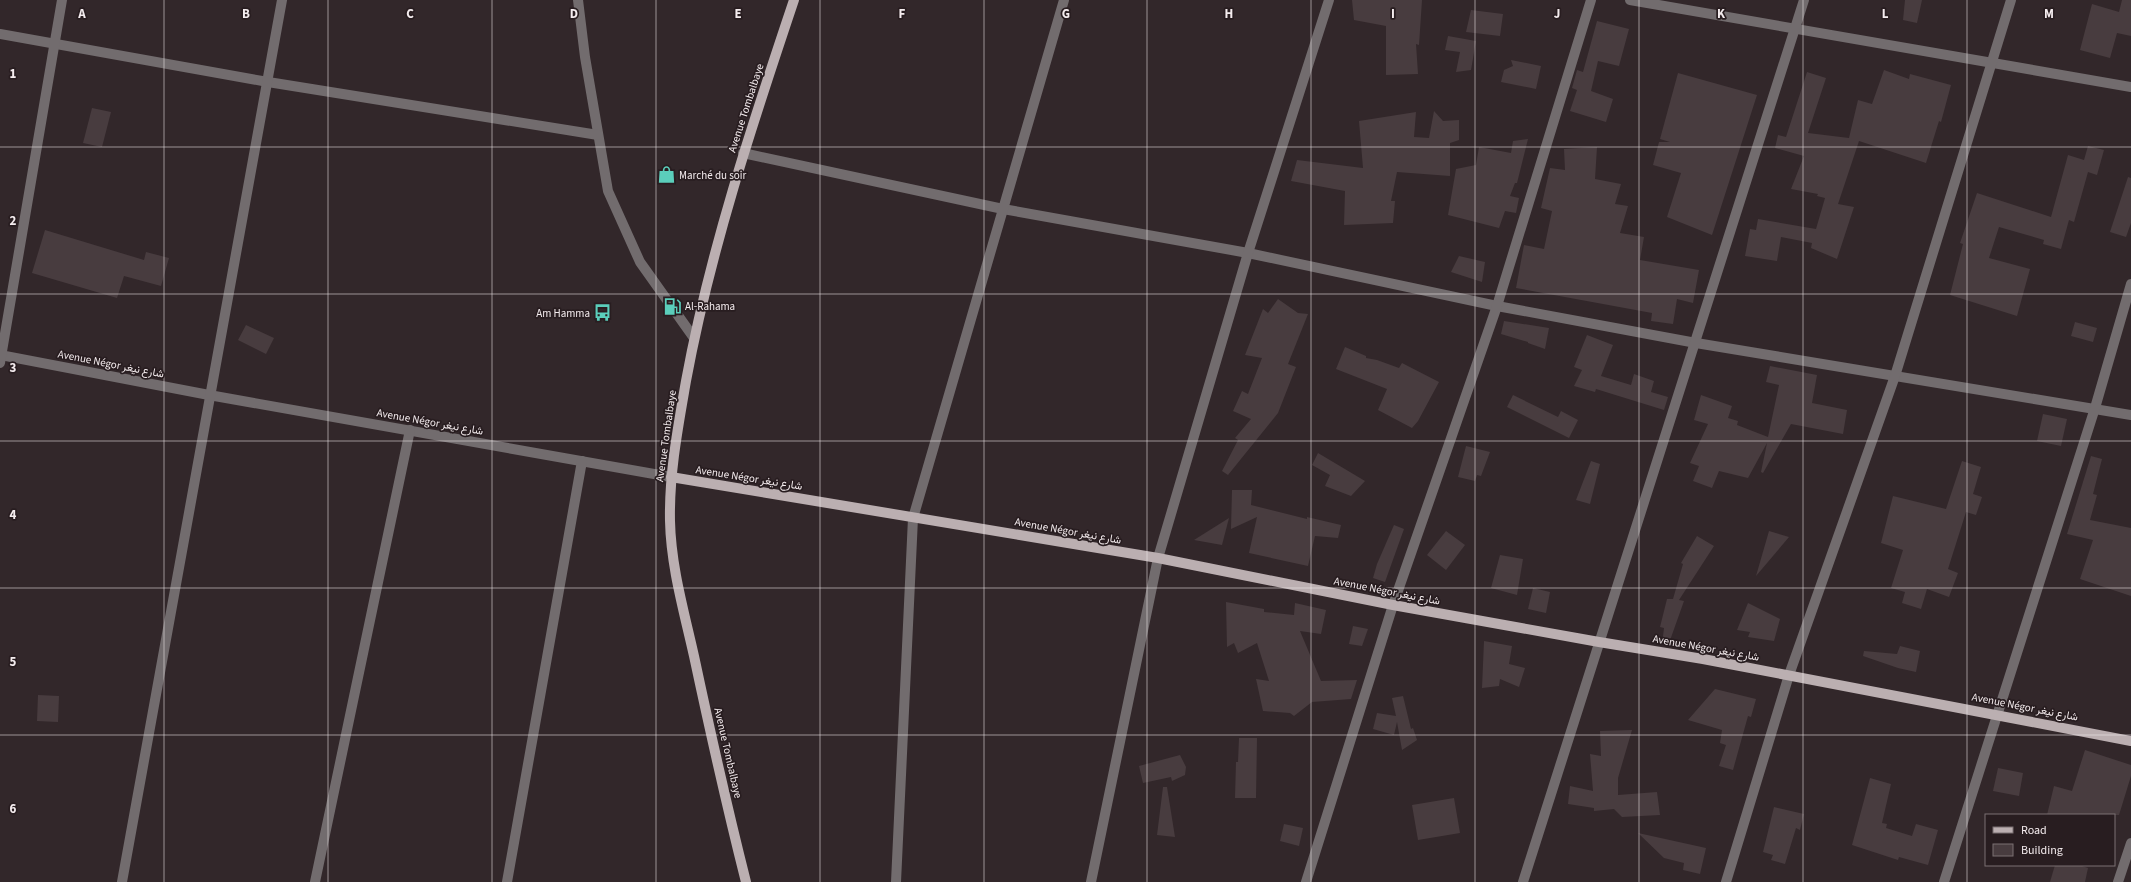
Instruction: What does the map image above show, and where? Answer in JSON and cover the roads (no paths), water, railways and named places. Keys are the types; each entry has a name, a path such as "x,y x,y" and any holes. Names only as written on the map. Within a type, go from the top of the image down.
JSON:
{"main road":[{"name":"Avenue Tombalbaye","path":"746,882 720,775 673,563 670,522 672,477 680,414 694,338 743,153 794,0"},
{"name":"Avenue Négor شارع نيغر","path":"672,477 1158,558 1393,605 1789,675 1998,714 2131,741"}],"street":[{"path":"0,358 62,0"},
{"path":"122,882 209,395 282,0"},
{"path":"578,0 608,192 640,262 694,338"},
{"path":"896,882 913,518 1064,0"},
{"path":"1091,882 1158,558 1248,253 1329,0"},
{"path":"1306,882 1393,605 1497,306 1591,0"},
{"path":"1630,0 2131,87"},
{"path":"1523,882 1696,343 1804,0"},
{"path":"1726,882 1789,675 1895,376 2011,0"},
{"path":"0,34 54,45 268,82 598,135"},
{"path":"743,153 1003,209 1248,253 1497,306 1696,343 2131,415"},
{"path":"1944,882 2095,408 2131,284"},
{"name":"Avenue Négor شارع نيغر","path":"0,358 672,477"},
{"path":"315,882 410,430"},
{"path":"507,882 582,461"},
{"path":"2118,882 2131,843"}],"place":[{"name":"Marché du soir","path":"666,175"},
{"name":"Al-Rahama","path":"672,306"},
{"name":"Am Hamma","path":"603,313"}]}
